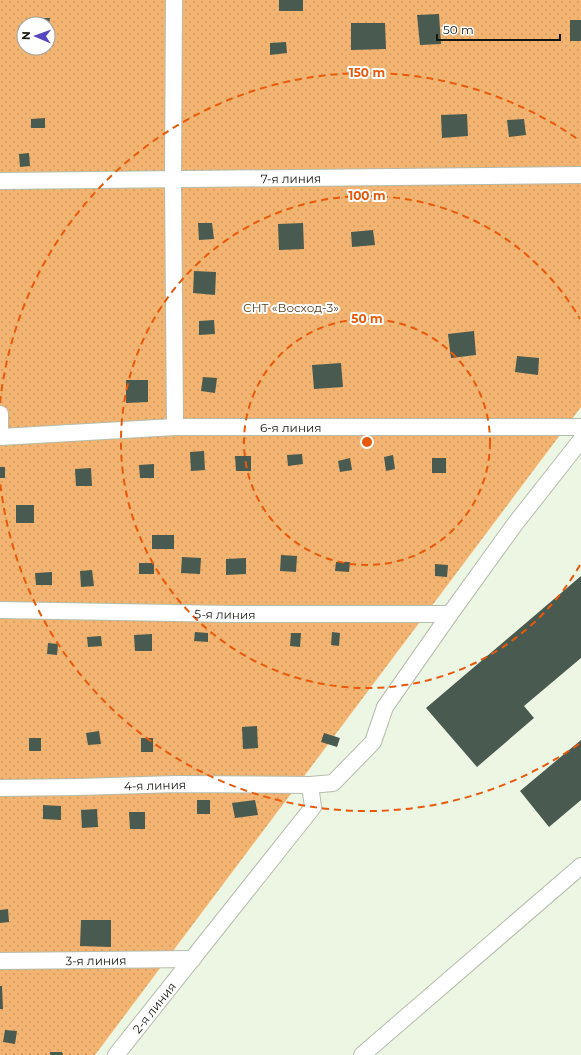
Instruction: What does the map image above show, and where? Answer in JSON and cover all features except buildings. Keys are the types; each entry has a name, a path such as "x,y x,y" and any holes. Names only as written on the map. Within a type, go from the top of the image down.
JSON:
{"street":[{"path":"174,0 173,179 175,427"},
{"name":"7-я линия","path":"0,181 581,175"},
{"path":"0,414 0,437"},
{"name":"6-я линия","path":"0,437 175,427 581,427"},
{"name":"4-я линия","path":"0,788 176,784 310,785 333,783 373,742 385,708 450,614 516,524 581,440"},
{"name":"5-я линия","path":"0,610 231,614 450,614"},
{"name":"2-я линия","path":"116,1055 312,807 310,785"},
{"path":"362,1055 581,866"},
{"name":"3-я линия","path":"0,961 193,959"}],"green space":[{"name":"СНТ «Восход-3»","path":"0,0 581,0 581,407 95,1055 0,1055"}]}
